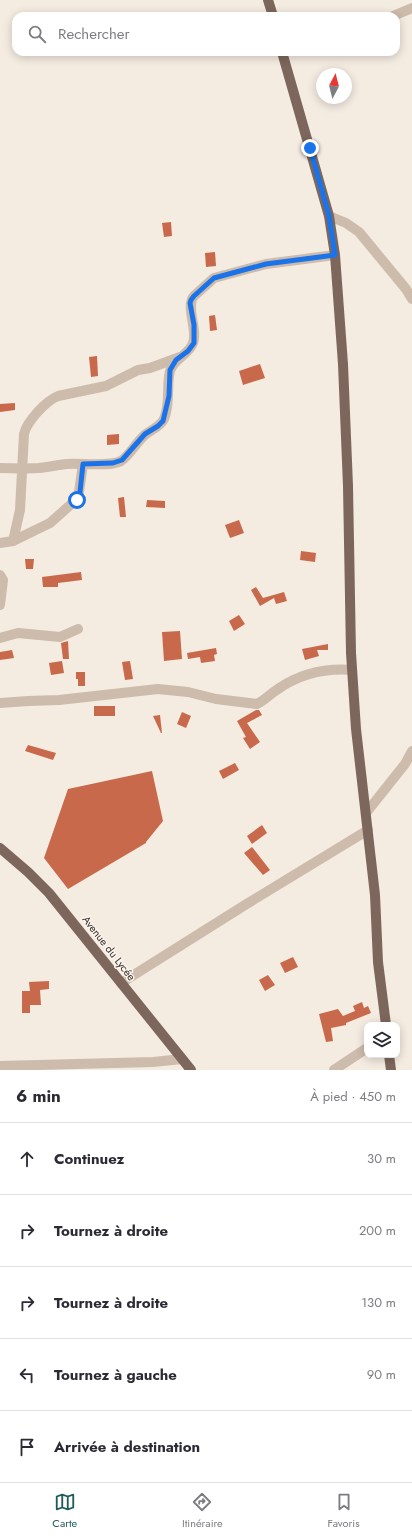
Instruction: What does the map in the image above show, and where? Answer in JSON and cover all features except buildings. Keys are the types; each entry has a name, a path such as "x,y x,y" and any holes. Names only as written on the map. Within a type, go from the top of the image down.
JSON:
{"main road":[{"path":"268,0 272,12"},
{"path":"283,56 329,216 335,255 343,364 348,486 352,670 356,729 375,895 378,962 386,1022"},
{"name":"Avenue du Lycée","path":"0,848 28,872 49,893 191,1070"},
{"path":"389,1058 391,1070"}],"street":[{"path":"400,13 412,8"},
{"path":"329,216 359,232 406,289 412,299"},
{"path":"0,468 118,462 127,455 145,434 163,421 169,396 170,370 176,360 192,347 194,339 191,300 210,281 214,278 266,264 335,255"},
{"path":"13,541 20,510 26,429 48,402 58,396 106,386 138,370 150,368 180,357"},
{"path":"0,543 13,541 50,523 77,500 80,492 83,464"},
{"path":"0,574 3,580 0,605"},
{"path":"0,638 18,633 60,637 78,630"},
{"path":"0,703 28,700 59,700 158,689 188,692 216,699 258,704 277,689 305,674 336,668 352,670"},
{"path":"366,813 406,764 412,751"},
{"path":"121,983 368,830"},
{"path":"334,1070 364,1050"},
{"path":"0,1066 153,1066 182,1059"}],"route":[{"path":"77,500 80,492 83,464 113,463 122,460 145,434 163,421 169,396 170,370 176,360 188,351 194,343 194,325 190,303 194,296 214,278 266,264 335,255 329,216 310,148"}]}
